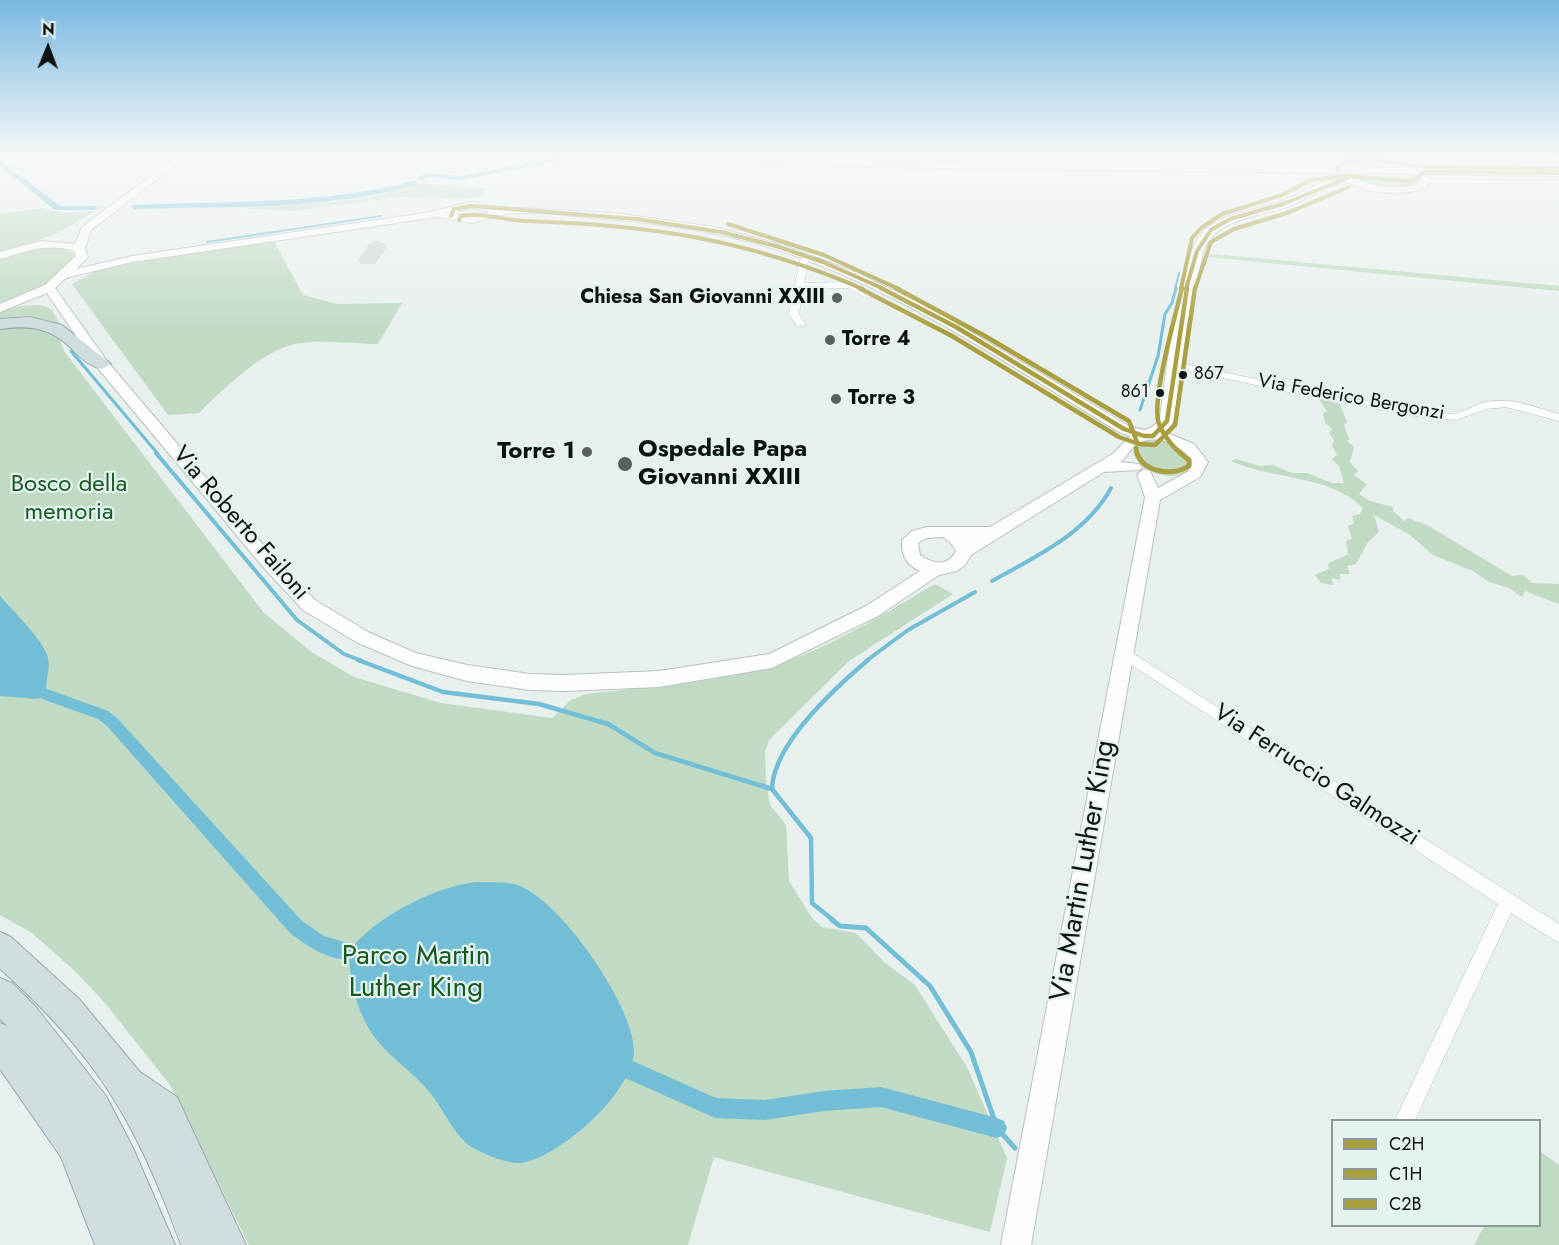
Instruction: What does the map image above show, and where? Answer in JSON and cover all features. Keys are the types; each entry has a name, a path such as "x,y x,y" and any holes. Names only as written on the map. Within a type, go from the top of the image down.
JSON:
{"highway":[{"path":"0,324 27,322 51,325 59,329 88,358 102,364"},
{"path":"0,948 42,984 82,1026 126,1083 175,1175 201,1245"},
{"path":"0,995 23,1018 93,1109 120,1161 155,1245"},
{"path":"0,1040 75,1145 115,1245"},
{"path":"126,1083 164,1110 226,1245"}],"street":[{"path":"0,256 69,231 94,215"},
{"path":"6,306 49,288 66,275 81,253 86,229 104,215"},
{"path":"66,275 132,259 430,215"},
{"path":"456,215 462,220 472,220 480,215"},
{"path":"607,215 690,226 754,240 809,257 879,287 940,319 1124,429 1182,443"},
{"path":"1127,446 1149,436 1167,421 1175,365 1199,244 1205,235 1230,222 1251,215"},
{"path":"29,247 68,245 94,261 132,259"},
{"path":"801,325 794,314 804,260 809,257"},
{"path":"799,286 850,285 870,296"},
{"name":"Via Roberto Failoni","path":"49,288 66,317 102,364 270,564 309,605 364,638 412,659 467,673 530,682 605,683 659,679 772,661 872,611 935,569 956,565 962,559 964,551 1119,456 1127,446"},
{"name":"Via Roberto Failoni","path":"6,306 46,305 66,317"},
{"name":"Via Federico Bergonzi","path":"1175,365 1334,399 1422,413 1462,417 1486,405 1514,404 1559,418"},
{"path":"1124,429 1127,446 1126,458 1139,471 1153,497 1198,472 1200,462 1194,452 1182,443 1167,421"},
{"path":"1101,467 1139,471 1170,481 1187,479"},
{"name":"Via Martin Luther King","path":"1016,1245 1143,541 1153,497"},
{"name":"Via Roberto Failoni","path":"935,569 917,563 911,557 908,549 910,540 924,532 978,535 996,532"},
{"path":"948,533 956,538 964,551"},
{"name":"Via Ferruccio Galmozzi","path":"1123,652 1559,934"},
{"path":"1405,1119 1508,902"}],"green space":[{"path":"0,215 89,215 56,234 0,253"},
{"path":"273,239 303,295 338,304 402,303 378,344 315,342 282,348 243,372 199,413 168,415 72,284 99,269"},
{"path":"57,247 74,253 72,262 65,270 44,285 0,305 0,259 33,248"},
{"path":"1212,254 1559,286 1559,291 1206,257"},
{"path":"41,305 51,309 60,324 33,319 0,322 0,311 20,306"},
{"name":"Parco Martin Luther King","path":"23,325 57,333 64,351 264,613 313,653 354,677 441,703 552,718 571,700 586,694 738,675 785,662 843,636 935,584 953,594 849,661 769,740 765,752 766,779 770,805 786,825 789,881 812,918 822,927 856,933 885,963 914,984 967,1067 1007,1158 990,1232 714,1157 688,1245 249,1245 170,1085 105,1003 77,973 32,933 0,915 0,327"},
{"path":"1318,398 1340,404 1347,422 1344,425 1349,439 1347,441 1354,447 1350,462 1358,471 1354,475 1367,484 1359,494 1370,501 1393,507 1393,511 1404,521 1408,518 1427,525 1512,576 1523,575 1532,583 1559,584 1559,604 1525,591 1522,597 1509,588 1489,582 1473,571 1433,555 1410,535 1374,515 1379,532 1368,542 1356,564 1347,566 1350,574 1340,574 1340,580 1332,578 1333,585 1321,583 1315,575 1329,569 1328,564 1348,554 1346,541 1352,539 1348,526 1354,523 1352,516 1360,514 1363,508 1334,489 1317,483 1264,472 1231,461 1236,459 1260,466 1273,465 1292,473 1307,473 1332,483 1344,483 1339,466 1332,459 1337,455 1332,446 1334,440 1329,433 1332,429 1325,423 1323,413 1327,411"},
{"path":"1165,441 1185,452 1193,462 1188,470 1171,476 1151,472 1143,466 1136,459 1133,451 1141,442"},
{"path":"1541,1152 1559,1165 1559,1245 1474,1245 1483,1227 1541,1227"}],"water":[{"path":"0,596 34,634 45,651 49,663 47,695 37,699 0,696"},
{"path":"476,882 517,885 534,894 573,931 608,982 621,1007 634,1050 631,1066 622,1084 592,1120 555,1149 521,1163 501,1160 484,1153 470,1146 460,1137 426,1088 388,1053 370,1031 356,998 351,974 349,951 374,927 424,897"}],"waterway":[{"path":"207,242 381,216"},
{"path":"1175,289 1179,273"},
{"path":"1140,410 1158,356 1165,314 1172,303 1176,288"},
{"path":"71,351 158,454"},
{"path":"156,453 297,620 344,654 362,661"},
{"path":"992,581 1042,553 1074,531 1101,504 1111,488"},
{"path":"866,661 908,630 975,592"},
{"path":"358,660 443,692 539,704 608,724 655,753 772,789"},
{"path":"772,789 775,772 794,736 823,701 868,660"},
{"path":"47,695 103,715 112,722 296,927 320,944 349,951"},
{"path":"772,789 811,838 812,903 833,920"},
{"path":"831,919 840,926 866,928 930,986 971,1052 997,1128 1015,1148"},
{"path":"628,1069 715,1108 765,1110 824,1101 881,1097 997,1128"}],"taxiway":[{"path":"368,260 377,247"}],"transit line":[{"name":"C1H","path":"459,220 465,215"},
{"name":"C1H","path":"475,215 504,220 587,224 695,236 775,255 866,290 995,360 1119,437 1150,446 1159,443 1176,422 1191,308 1202,263 1211,242 1234,229 1280,215"},
{"name":"C2H","path":"596,215 721,232 776,246 823,262 912,303 956,327 1124,429 1144,436 1153,436 1167,421 1175,353 1190,272 1197,251 1204,237 1211,230 1230,219 1244,215"},
{"name":"C2B","path":"1136,448 1137,456 1155,469 1176,472 1189,466 1189,460 1175,449 1158,421 1161,385 1192,238 1201,228 1220,215"},
{"name":"C2B","path":"728,224 837,260 949,315 1129,421 1137,442"}],"place":[{"name":"Chiesa San Giovanni XXIII","path":"837,298"},
{"name":"Torre 4","path":"830,340"},
{"name":"867","path":"1183,375"},
{"name":"861","path":"1160,393"},
{"name":"Torre 3","path":"836,399"},
{"name":"Torre 1","path":"587,452"},
{"name":"Ospedale Papa Giovanni XXIII","path":"625,464"}],"park label":[{"name":"Bosco della memoria","path":"69,499"}]}
